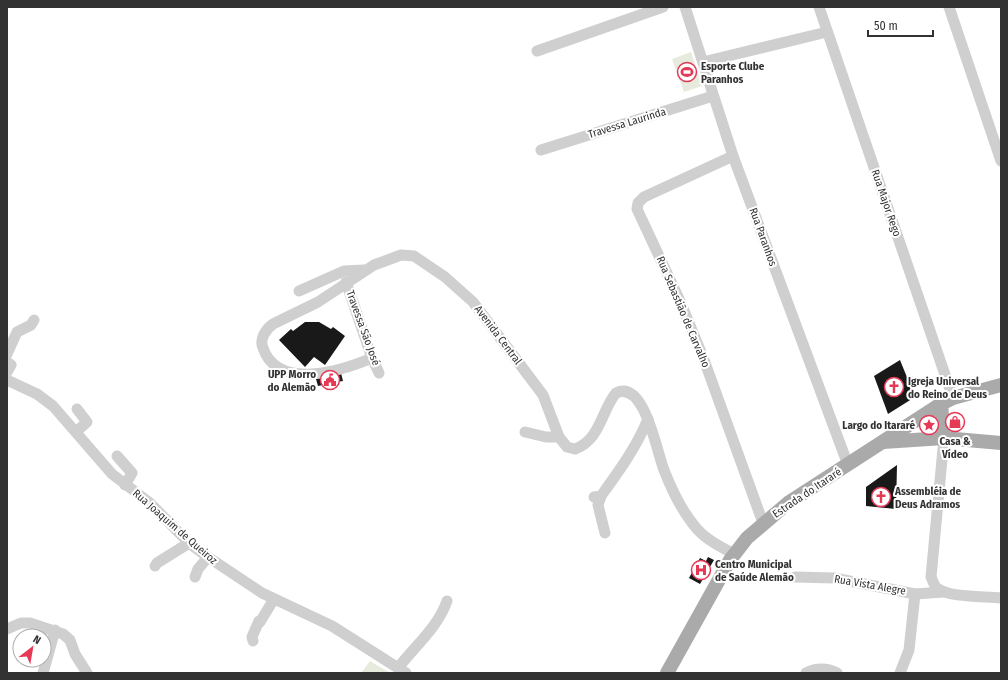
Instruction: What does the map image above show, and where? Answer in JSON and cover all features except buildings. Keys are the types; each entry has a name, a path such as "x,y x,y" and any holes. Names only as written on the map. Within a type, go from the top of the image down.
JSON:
{"main road":[{"name":"Estrada do Itararé","path":"668,673 734,554 747,538 763,523 788,503 848,465 879,443 947,401 1001,385"},
{"path":"944,438 947,401"},
{"path":"879,443 944,438 1001,443"}],"street":[{"path":"537,51 663,7"},
{"name":"Rua Paranhos","path":"685,7 733,156 848,465"},
{"name":"Rua Major Rego","path":"819,7 947,401"},
{"path":"949,7 1001,160"},
{"path":"703,62 827,32"},
{"name":"Travessa Laurinda","path":"541,150 713,96"},
{"name":"Rua Sebastião de Carvalho","path":"733,156 644,197 638,203 637,209 680,301 704,357 763,523"},
{"name":"Avenida Central","path":"372,358 342,369 299,375 288,372 270,360 265,354 262,345 264,334 273,324 312,305 364,270 386,260 408,255 421,260 453,284 473,302 535,382 543,395 559,436 563,443 570,448 575,449 588,442 599,426 613,396 618,391 624,390 632,394 648,420 654,434 664,469 692,523 709,540 734,554"},
{"path":"299,291 344,271 364,270"},
{"name":"Travessa São José","path":"346,282 372,358 379,373"},
{"path":"7,372 11,365 7,356 17,332 31,325 34,320"},
{"name":"Rua Joaquim de Queiroz","path":"7,380 44,399 59,411 105,468 150,503 189,543 208,557 274,600 332,626 402,670"},
{"path":"76,432 87,422 77,409"},
{"path":"605,533 597,497 632,452 648,420"},
{"path":"525,432 546,437 559,436"},
{"path":"944,438 931,577 937,588 944,592"},
{"path":"117,456 132,473 125,484"},
{"path":"155,566 157,563 185,547 189,543"},
{"path":"195,577 198,569 208,557"},
{"name":"Rua Vista Alegre","path":"795,577 915,594 944,592 1001,598"},
{"path":"900,673 909,650 915,594"},
{"path":"253,642 252,637 258,621 260,622 274,600"},
{"path":"402,670 444,611 447,601"},
{"path":"7,629 25,623 55,630 63,634 68,638 75,654 87,673"},
{"path":"43,673 55,630"},
{"path":"806,673 818,669 826,669 837,673"}],"shaded area":[{"name":"Esporte Clube Paranhos","path":"691,52 702,86 684,92 672,59"},
{"path":"370,661 390,673 361,673"}],"place":[{"name":"Esporte Clube Paranhos","path":"687,72"},
{"name":"UPP Morro do Alemão","path":"330,380"},
{"name":"Igreja Universal do Reino de Deus","path":"894,387"},
{"name":"Casa & Vídeo","path":"955,422"},
{"name":"Largo do Itararé","path":"929,425"},
{"name":"Assembléia de Deus Adramos","path":"881,497"},
{"name":"Centro Municipal de Saúde Alemão","path":"701,570"}]}
